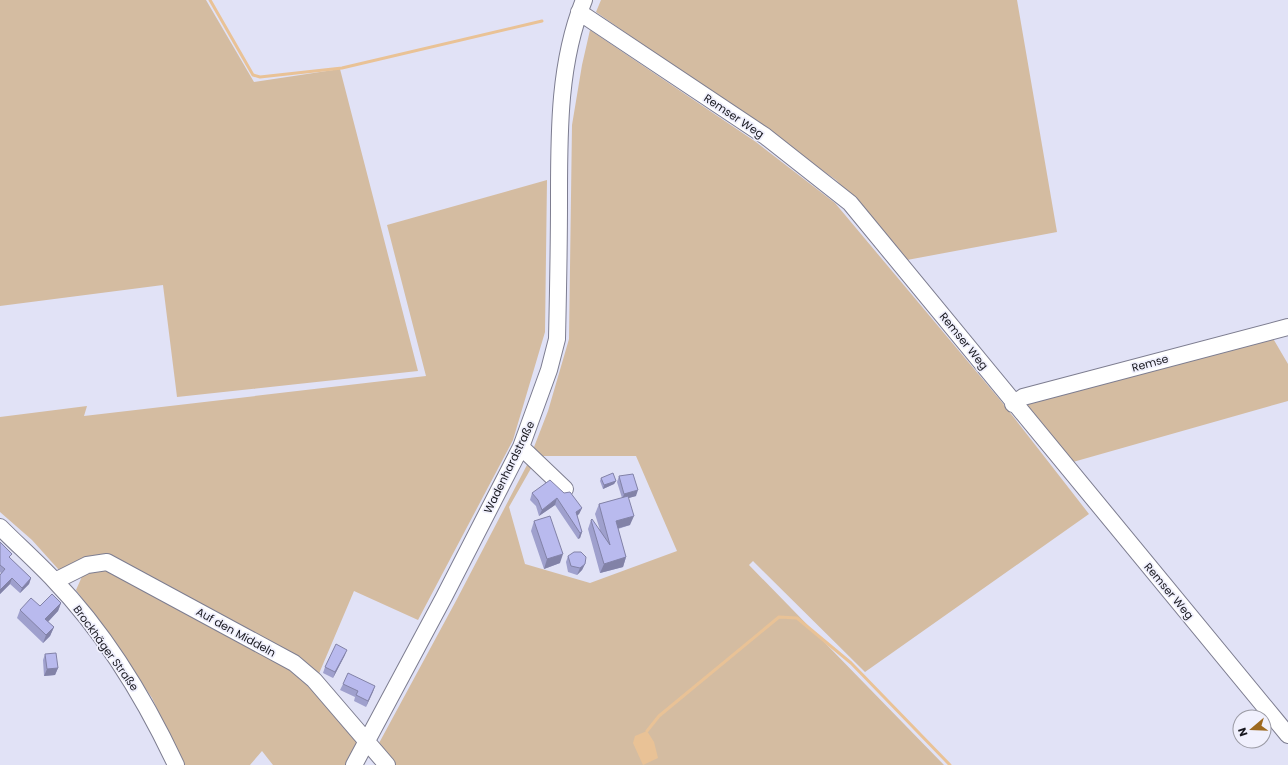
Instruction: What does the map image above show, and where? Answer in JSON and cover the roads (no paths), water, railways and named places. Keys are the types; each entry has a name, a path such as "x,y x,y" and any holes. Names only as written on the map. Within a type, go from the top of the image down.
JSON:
{"street":[{"name":"Remser Weg","path":"582,6 765,136 850,203 954,327 1013,404 1288,735"},
{"name":"Wadenhardstraße","path":"354,765 521,447 546,377 557,339 559,127 566,67 582,6"},
{"name":"Remse","path":"1013,404 1023,397 1288,327"},
{"path":"521,447 565,490"},
{"name":"Brockhäger Straße","path":"0,527 55,581 97,632 137,690 176,765"},
{"name":"Auf den Middeln","path":"55,581 87,565 107,562 294,664 314,680 387,765"}],"waterway":[{"path":"210,0 253,75 260,77 342,68 542,21"},
{"path":"647,731 659,716 779,617 797,618 851,663 950,765"}]}
